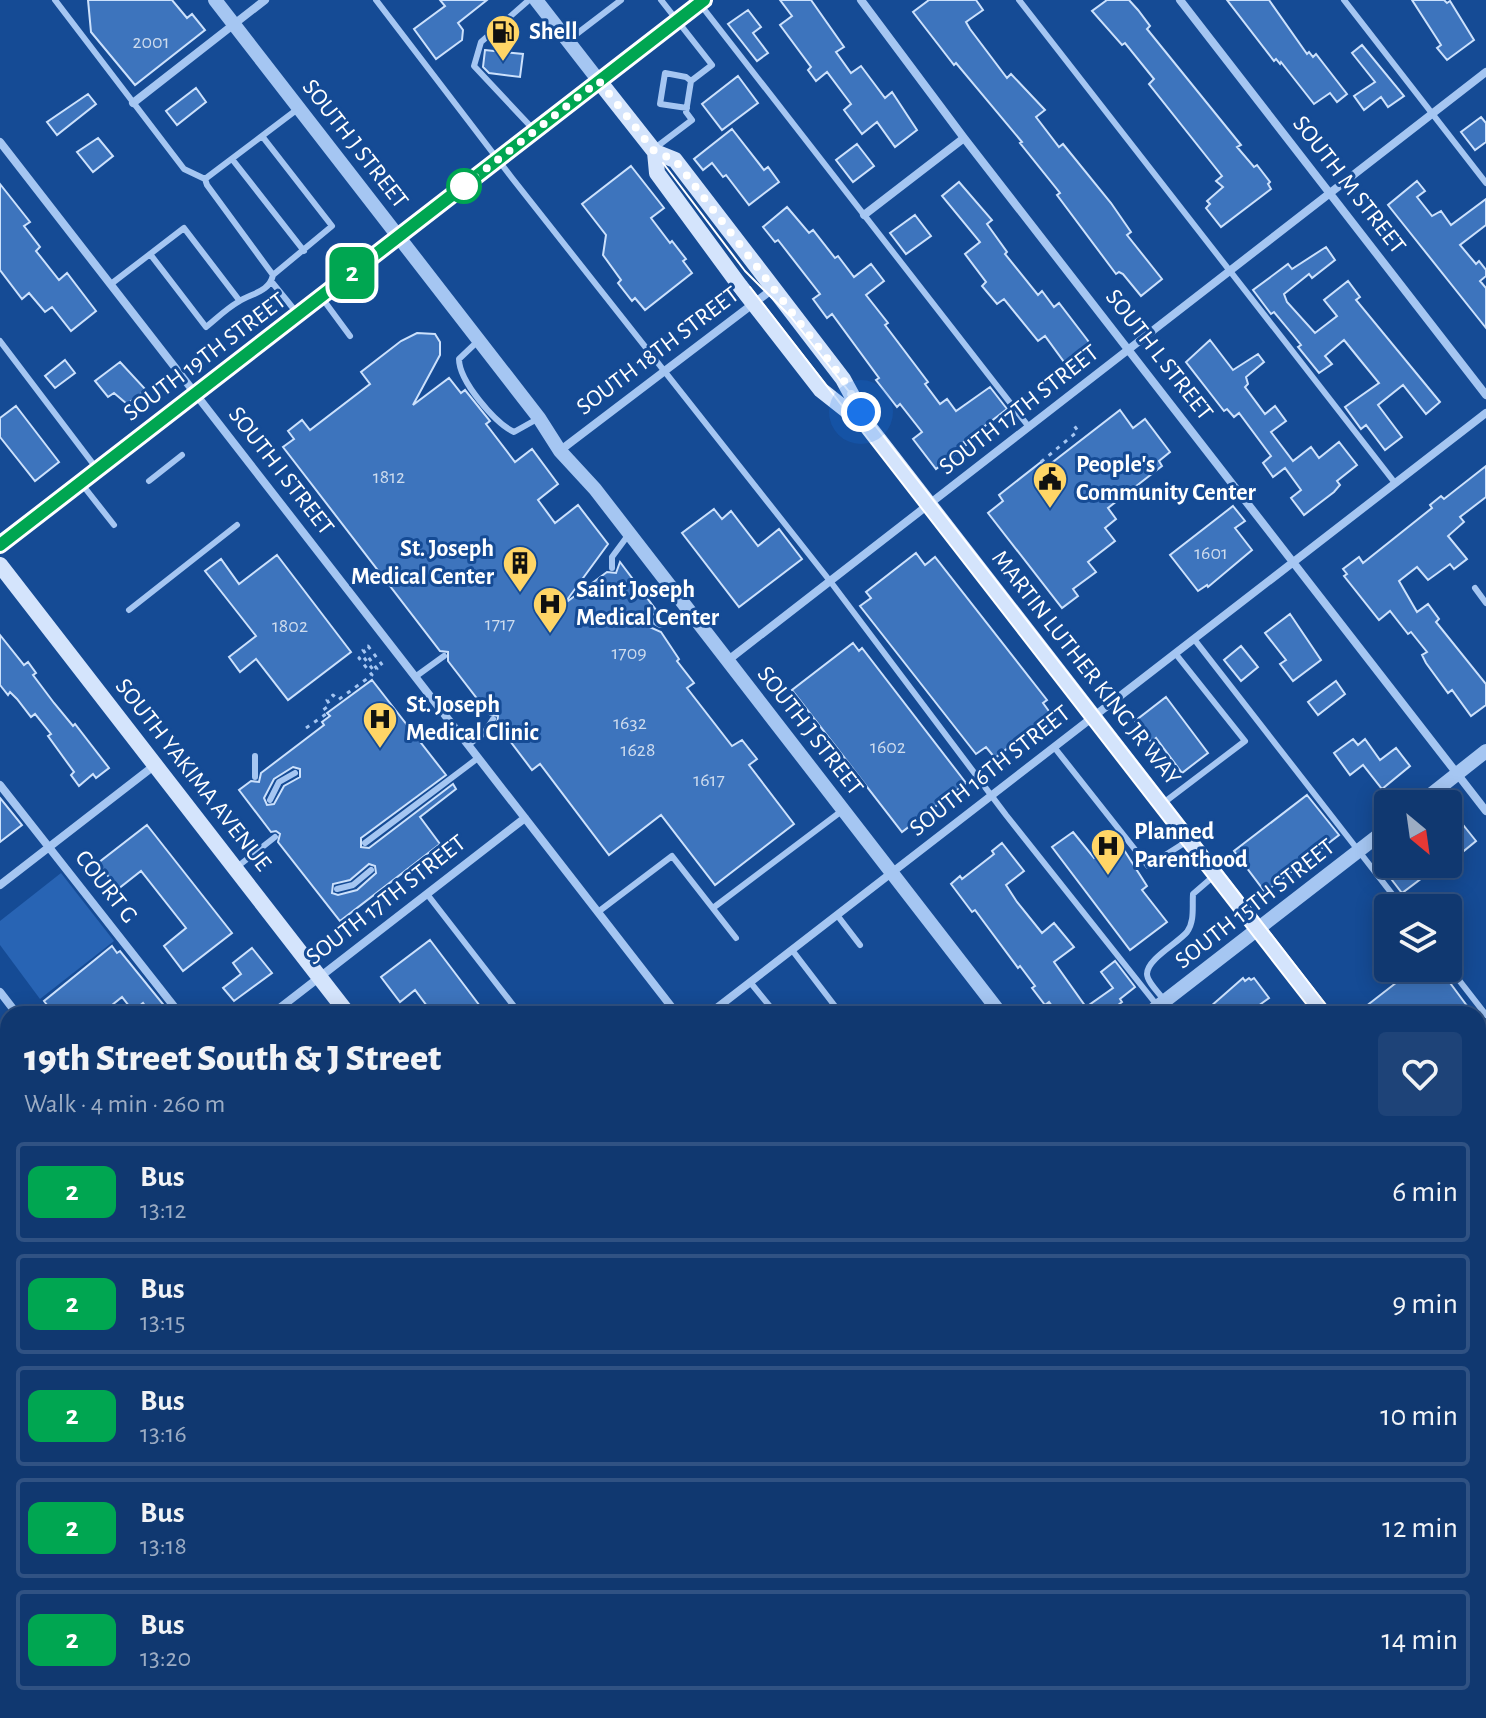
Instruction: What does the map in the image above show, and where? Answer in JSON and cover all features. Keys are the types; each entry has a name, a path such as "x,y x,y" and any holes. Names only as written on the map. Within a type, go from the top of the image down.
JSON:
{"main road":[{"name":"SOUTH 19TH STREET","path":"0,545 299,316 700,1"},
{"name":"MARTIN LUTHER KING JR WAY","path":"599,81 654,151 675,160 843,379 869,427 1318,1006"},
{"name":"MARTIN LUTHER KING JR WAY","path":"654,151 657,173 754,304 821,390 869,427"},
{"name":"SOUTH YAKIMA AVENUE","path":"0,565 342,1006"}],"street":[{"name":"SOUTH J STREET","path":"215,0 544,424"},
{"path":"133,103 265,0"},
{"name":"MARTIN LUTHER KING JR WAY","path":"536,0 599,81"},
{"name":"SOUTH L STREET","path":"861,0 964,138 1486,811"},
{"name":"SOUTH M STREET","path":"1180,0 1486,395"},
{"name":"SOUTH 17TH STREET","path":"727,661 1486,72"},
{"path":"864,215 964,138"},
{"name":"SOUTH I STREET","path":"0,142 671,1006"},
{"name":"SOUTH 18TH STREET","path":"566,446 774,288"},
{"name":"SOUTH 16TH STREET","path":"719,1006 1486,413"},
{"path":"544,424 566,446 583,476"},
{"path":"544,424 560,451 583,476"},
{"name":"SOUTH J STREET","path":"583,476 995,1006"},
{"path":"1437,790 1486,751"},
{"path":"0,885 155,765"},
{"name":"COURT G","path":"0,785 174,1006"},
{"name":"SOUTH 17TH STREET","path":"282,1006 525,818"},
{"name":"SOUTH 15TH STREET","path":"1163,1006 1374,839"}],"lane":[{"path":"55,0 184,169 205,179 299,316"},
{"path":"376,0 830,581 991,796 1157,1006"},
{"path":"529,0 481,42 474,66 535,131"},
{"path":"568,41 621,0"},
{"path":"654,151 692,120 686,112 686,92 691,81 712,65 661,0"},
{"path":"1019,0 1395,483"},
{"path":"1344,0 1486,183"},
{"path":"700,1 1029,427"},
{"path":"687,108 660,104 665,73 691,81"},
{"path":"205,179 299,108"},
{"path":"150,254 206,327 239,300 261,292 272,278 332,226 262,136"},
{"path":"232,159 304,251"},
{"path":"111,284 184,228 239,300"},
{"path":"322,298 350,336"},
{"path":"479,340 459,359 459,371 499,425 514,432 544,424"},
{"path":"0,341 97,470"},
{"path":"149,481 182,455"},
{"path":"81,483 114,525"},
{"path":"129,610 237,525"},
{"path":"612,568 612,557 629,534"},
{"path":"1475,588 1486,603"},
{"path":"651,620 660,625 675,621 688,610"},
{"path":"1194,639 1392,894"},
{"path":"1161,805 1245,741 1175,653"},
{"path":"415,677 444,656"},
{"path":"468,745 484,733 493,719"},
{"path":"1054,747 1148,866 1189,840"},
{"path":"255,756 255,777"},
{"path":"365,843 478,758"},
{"path":"270,800 279,782 295,773"},
{"path":"713,908 843,810"},
{"path":"235,868 275,837"},
{"path":"598,912 672,856 736,938"},
{"path":"337,889 353,885 371,870"},
{"path":"1158,1006 1147,973 1151,964 1188,931 1193,916 1193,894 1215,875"},
{"path":"427,894 514,1006"},
{"path":"837,915 860,945"},
{"path":"792,950 835,1006"},
{"path":"750,982 770,1006"},
{"path":"1460,982 1479,1006"}],"path":[{"path":"1041,462 1078,431 1073,424"},
{"path":"306,728 326,714 323,710 330,705 327,700 333,695 338,700 372,675 359,658 362,655 374,671 377,669 363,650 368,646 383,666"}],"shaded area":[{"path":"61,873 114,941 40,999 0,945 0,921"}],"building":[{"path":"88,0 172,0 187,18 192,14 205,30 135,85 91,32"},
{"path":"440,0 487,0 458,23 463,30 462,40 436,59 414,29 445,6"},
{"path":"780,0 811,0 844,47 836,52 851,73 861,66 885,98 892,92 917,130 895,147 877,122 862,134 844,110 851,104 827,72 816,81 808,70 811,67 780,25 792,16"},
{"path":"929,0 976,0 983,10 966,22 970,29 1007,78 1011,74 1045,110 1036,117 1059,147 1063,144 1111,203 1131,232 1127,235 1162,279 1141,296 1123,274 1116,274 1022,142 956,63 954,65 913,12"},
{"path":"1107,0 1129,0 1138,10 1150,26 1147,29 1241,145 1237,147 1270,182 1271,189 1221,227 1206,208 1210,204 1207,201 1223,187 1216,181 1222,176 1149,84 1154,79 1125,43 1122,45 1092,11"},
{"path":"1227,0 1269,0 1307,54 1309,52 1313,57 1316,54 1347,94 1337,102 1330,93 1314,104 1281,62 1274,61"},
{"path":"1412,0 1450,1 1474,40 1447,60 1437,48 1441,45"},
{"path":"748,10 761,27 753,33 768,53 757,61 728,24"},
{"path":"1362,45 1404,96 1388,107 1381,97 1364,110 1354,96 1375,82 1352,53"},
{"name":"Shell","path":"485,50 523,54 520,77 489,73 483,67"},
{"path":"738,76 758,103 722,130 702,104"},
{"path":"196,88 206,102 177,125 166,111"},
{"path":"88,94 96,104 57,135 47,122"},
{"path":"1481,117 1486,123 1486,142 1475,150 1461,132"},
{"path":"732,129 764,170 768,167 779,182 749,205 726,175 723,177 712,163 703,170 694,159"},
{"path":"98,138 113,156 93,172 77,152"},
{"path":"857,144 874,166 853,182 836,160"},
{"path":"631,166 664,208 651,218 686,259 683,261 692,273 645,310 635,298 632,301 618,283 621,280 603,255 606,235 582,204"},
{"path":"1417,181 1425,191 1417,197 1432,216 1441,211 1451,225 1486,199 1486,225 1460,245 1476,264 1479,261 1486,270 1486,276 1480,281 1486,288 1486,328 1388,205"},
{"path":"959,182 992,220 987,224 1007,252 1005,254 1038,295 1042,291 1054,307 1059,303 1092,346 1067,366 1045,336 1038,341 1004,299 997,304 982,286 986,282 965,254 980,242 942,196"},
{"path":"0,184 30,222 24,226 40,247 36,251 59,280 67,273 96,311 71,331 52,307 45,312 29,293 22,299 0,270"},
{"path":"787,207 809,233 813,230 835,258 838,256 854,277 871,264 884,281 866,295 888,323 885,325 928,382 925,384 940,404 947,399 956,411 990,387 1007,409 964,442 966,445 936,469 913,439 922,432 876,380 879,378 832,314 827,318 813,299 820,294 778,240 775,242 763,227"},
{"path":"915,215 931,236 906,254 890,233"},
{"path":"1326,247 1335,260 1312,278 1309,274 1284,294 1287,302 1315,333 1337,316 1324,300 1348,281 1360,297 1356,300 1440,402 1426,414 1403,385 1378,405 1402,437 1385,450 1366,425 1361,429 1345,407 1379,383 1344,340 1325,356 1332,364 1319,373 1298,347 1301,345 1253,290 1288,264 1292,269"},
{"name":"St. Joseph Medical Center","path":"417,333 435,334 440,342 440,355 413,405 449,378 461,393 465,390 490,421 486,424 515,462 532,449 558,484 538,500 555,523 578,505 608,544 564,604 607,572 616,573 620,562 659,614 647,615 645,625 661,632 694,683 687,688 732,746 742,740 757,759 749,765 794,824 715,885 661,815 609,855 540,764 532,770 497,724 498,716 489,714 448,661 448,652 440,651 283,447 294,439 288,431 302,420 310,430 370,384 361,372 401,341"},
{"path":"1210,340 1233,370 1258,354 1264,362 1246,377 1248,384 1245,387 1265,414 1275,406 1286,421 1271,432 1293,461 1311,447 1319,458 1339,442 1357,465 1337,481 1340,485 1334,492 1304,515 1291,498 1301,490 1285,468 1273,477 1263,463 1271,456 1239,413 1234,417 1227,409 1224,411 1186,362"},
{"path":"65,360 75,373 55,388 45,376"},
{"path":"120,362 146,390 127,404 114,393 108,397 95,381"},
{"path":"16,406 59,462 35,481 0,437 0,418"},
{"name":"People's Community Center","path":"1120,410 1133,428 1145,419 1170,452 1159,461 1162,466 1108,508 1116,519 1105,528 1115,541 1088,562 1096,572 1073,589 1078,596 1062,608 988,513 1003,501 999,495 1041,462 1045,468"},
{"path":"1486,466 1486,497 1460,517 1464,522 1448,536 1467,559 1454,569 1450,564 1428,580 1417,567 1399,581 1417,612 1428,604 1439,619 1436,622 1486,684 1486,705 1471,716 1452,690 1448,693 1426,663 1422,655 1427,652 1411,632 1408,634 1390,611 1379,620 1344,576 1347,574 1343,569 1359,557 1363,563 1432,508 1430,505 1441,496 1444,499"},
{"path":"1233,506 1245,521 1235,528 1252,550 1208,587 1198,591 1170,555"},
{"path":"714,509 722,519 731,511 758,546 779,529 802,559 739,607 682,533"},
{"path":"916,553 925,565 935,557 1047,700 1043,703 1051,714 995,758 986,747 976,754 860,606 871,598 866,592"},
{"path":"277,555 351,652 288,700 256,659 240,672 229,657 256,636 205,571 221,559 239,584"},
{"path":"1290,614 1321,660 1293,681 1280,664 1286,660 1265,633"},
{"path":"0,635 24,665 28,662 36,673 33,675 54,703 73,726 75,724 109,768 96,778 93,774 79,786 71,775 74,772 48,736 51,734 35,714 31,717 17,699 10,692 8,695 0,685"},
{"path":"853,643 859,651 862,648 966,783 902,832 792,690"},
{"path":"1241,646 1258,667 1241,681 1224,660"},
{"path":"372,680 446,775 361,838 361,847 369,848 453,784 456,789 420,817 440,844 340,921 278,842 280,834 271,832 239,790 251,781 259,782 261,773 324,725 322,722 330,716 327,713","holes":["293,767 300,769 300,777 284,786 274,804 267,805 264,798 274,779","369,864 375,866 376,873 357,890 338,895 332,893 333,884 350,880"]},
{"path":"1336,681 1345,694 1318,715 1308,702"},
{"path":"1166,697 1208,753 1182,773 1156,738 1151,742 1135,721"},
{"path":"1353,739 1358,745 1365,739 1380,760 1396,748 1410,766 1382,789 1363,765 1350,775 1334,753"},
{"path":"1307,795 1339,835 1265,892 1234,851"},
{"path":"0,798 22,825 0,842"},
{"path":"1462,824 1476,841 1462,852"},
{"path":"147,825 232,933 183,971 164,946 186,928 141,871 118,889 98,863"},
{"name":"Planned Parenthood","path":"1073,832 1094,858 1108,848 1115,857 1124,850 1147,886 1142,890 1167,922 1130,950 1052,847"},
{"path":"1002,843 1024,871 1006,885 1042,933 1054,923 1074,947 1054,962 1085,1006 1052,1006 1049,1002 1045,1005 1020,966 1018,968 975,910 972,912 951,884 994,854 992,851"},
{"path":"1390,878 1422,878 1402,893"},
{"path":"430,940 480,1006 427,1006 415,990 400,1002 381,977"},
{"path":"112,946 117,953 120,951 165,1006 145,1006 143,1003 129,1006 122,997 111,1006 48,1006 44,1001"},
{"path":"252,948 272,973 234,1001 223,988 241,974 233,963"},
{"path":"1115,961 1135,987 1120,999 1122,1002 1117,1006 1087,1006 1113,988 1101,972"},
{"path":"1243,978 1245,981 1254,978 1269,998 1258,1006 1211,1006"},
{"path":"1397,982 1449,982 1467,1006 1366,1006"}],"tram line":[{"path":"663,163 745,271 791,317 1327,1006"},
{"path":"750,287 1308,1006"}],"bus line":[{"name":"2","path":"0,545 704,0"}],"place":[{"name":"Shell","path":"503,63"},
{"name":"People's Community Center","path":"1050,510"},
{"name":"St. Joseph Medical Center","path":"520,594"},
{"name":"Saint Joseph Medical Center","path":"550,635"},
{"name":"St. Joseph Medical Clinic","path":"380,750"},
{"name":"Planned Parenthood","path":"1108,877"}],"route":[{"path":"464,186 599,81 655,152 675,160 843,379 861,412"}]}
